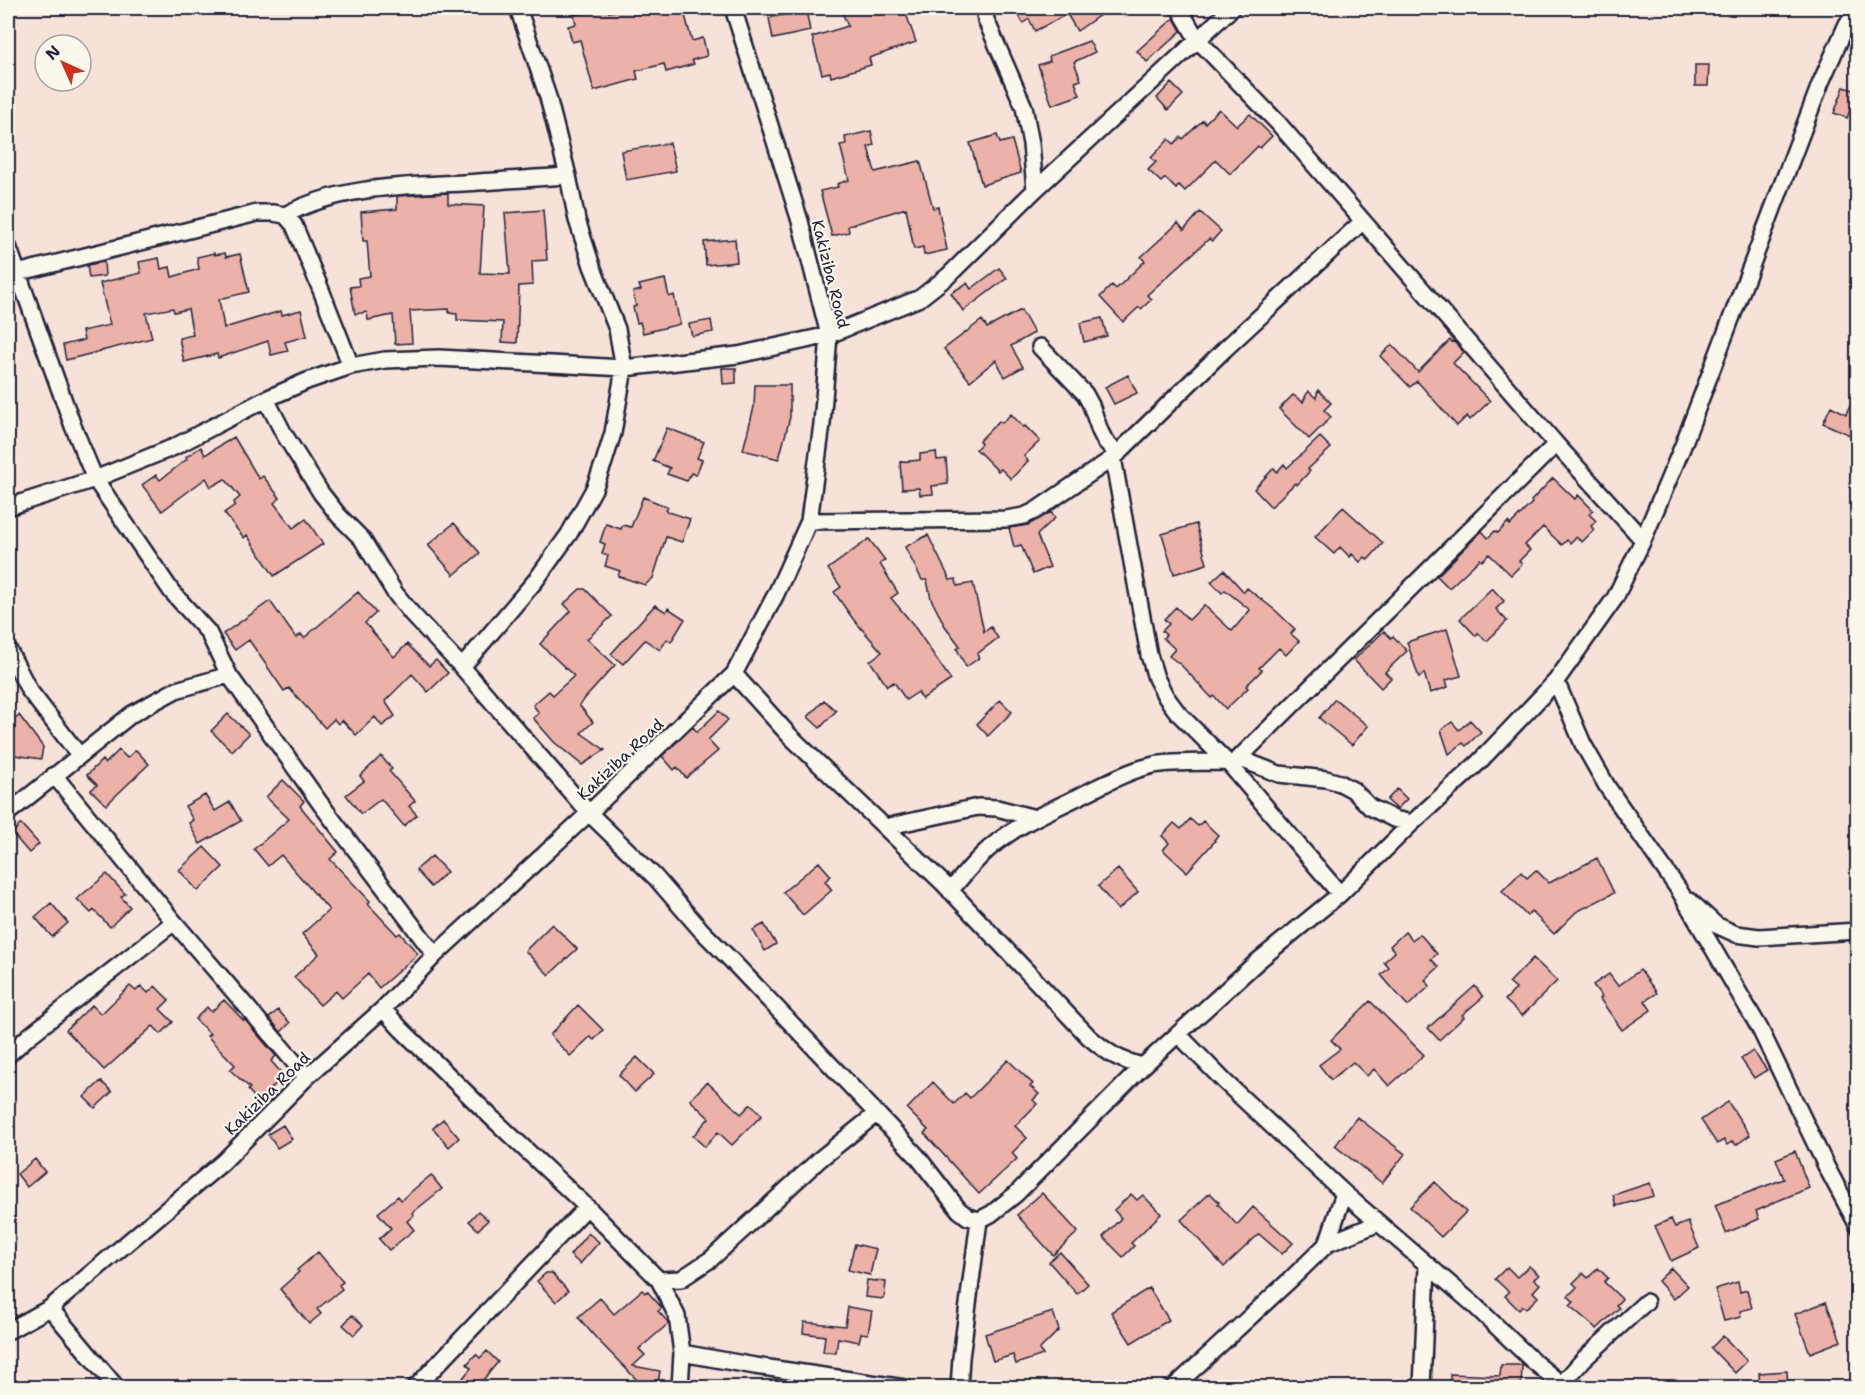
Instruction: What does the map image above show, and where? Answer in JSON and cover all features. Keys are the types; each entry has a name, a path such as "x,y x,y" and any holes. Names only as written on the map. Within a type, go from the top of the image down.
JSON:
{"street":[{"path":"462,668 536,580 569,534 594,489 613,434 624,368 617,329 577,220 548,97 518,8"},
{"name":"Kakiziba Road","path":"8,1331 50,1308 223,1162 308,1077 383,1009 435,955 589,813 734,674 776,594 809,521 822,424 829,335 800,221 733,8"},
{"path":"984,8 986,20 1024,107 1031,144 1035,190"},
{"path":"1179,8 1197,39 1278,123 1556,444 1643,540"},
{"path":"8,507 95,479 174,447 266,399 307,381 351,366 385,360 440,358 624,368 738,356 829,335 920,298 948,276 1035,190 1232,8"},
{"path":"266,399 321,493 339,516 362,539 395,593 411,614 462,668 589,813 655,876 700,930 917,1156 959,1210 968,1217 979,1220 991,1214 1016,1194 1143,1066 1258,961 1340,894 1412,823 1479,762 1556,681 1615,598 1643,540 1682,448 1821,82 1847,24 1857,12"},
{"path":"17,273 257,213 285,215 304,205 329,197 385,186 568,176"},
{"path":"285,215 294,225 351,366"},
{"path":"809,521 1015,518 1035,511 1115,456 1225,349 1363,221"},
{"path":"8,246 73,426 95,479 172,592 208,632 229,675 320,803 435,955"},
{"path":"1040,346 1085,394 1100,431 1115,456 1149,655 1156,678 1166,697 1178,713 1232,762 1340,894"},
{"path":"1232,762 1556,444"},
{"path":"8,649 29,690 79,755"},
{"path":"734,674 789,735 950,891 1089,1037 1110,1055 1125,1062 1143,1066"},
{"path":"8,813 132,714 176,690 229,675"},
{"path":"1556,681 1583,744 1608,788 1679,890 1760,1029 1857,1226"},
{"path":"950,891 990,848 1035,818 1133,770 1155,765 1184,762 1232,762 1279,774 1326,779 1353,790 1370,807 1394,819 1412,823"},
{"path":"54,775 174,922 308,1077"},
{"path":"885,827 978,807 998,808 1035,818"},
{"path":"1679,890 1716,925 1736,934 1759,937 1857,931"},
{"path":"8,1056 29,1036 174,922"},
{"path":"383,1009 659,1280 677,1316 682,1353 680,1388"},
{"path":"1178,1034 1225,1082 1344,1192 1564,1386 1584,1359 1646,1302"},
{"path":"659,1280 681,1279 711,1259 820,1159 876,1114"},
{"path":"1327,1244 1344,1192"},
{"path":"416,1387 587,1207"},
{"path":"959,1388 979,1220"},
{"path":"1173,1388 1327,1244 1379,1222"},
{"path":"1422,1388 1427,1266"},
{"path":"50,1308 117,1388"},
{"path":"682,1353 765,1368 905,1388"}],"building":[{"path":"608,8 609,12 627,8 683,8 692,41 703,38 707,56 692,60 694,64 666,72 664,64 636,71 638,79 594,91 580,40 572,42 568,26 576,24 574,15"},
{"path":"840,8 904,8 916,42 869,58 871,65 831,77 830,72 822,74 812,37 848,26"},
{"path":"1015,8 1110,8 1077,31 1067,14 1035,31 1029,19 1023,23"},
{"path":"806,10 810,31 773,39 769,18"},
{"path":"1174,18 1181,31 1147,62 1137,51"},
{"path":"1089,41 1095,52 1074,62 1081,80 1075,82 1080,95 1052,105 1038,65 1050,61 1049,56"},
{"path":"1695,65 1709,65 1708,86 1695,86"},
{"path":"1171,83 1183,95 1168,110 1157,98"},
{"path":"1844,87 1857,91 1847,118 1834,113"},
{"path":"1219,109 1237,126 1250,114 1272,136 1260,148 1258,146 1230,174 1216,160 1185,191 1179,185 1176,189 1165,178 1161,182 1148,170 1156,162 1151,158 1169,139 1174,144 1181,137 1183,139"},
{"path":"871,131 874,145 868,147 875,172 920,161 933,208 938,207 947,250 924,255 923,247 914,249 906,208 848,226 849,232 832,236 820,191 838,187 837,184 849,180 840,145 846,144 845,137"},
{"path":"997,135 1000,143 1012,140 1021,173 982,185 970,143"},
{"path":"670,143 676,171 626,180 621,151"},
{"path":"448,193 448,204 484,206 480,273 510,274 505,213 543,210 547,260 532,261 533,285 519,286 517,343 502,342 503,322 457,320 457,314 449,313 449,309 410,311 412,343 395,344 393,315 368,320 367,312 355,314 350,287 359,286 358,278 370,276 367,241 363,241 361,212 397,209 397,196"},
{"path":"1200,212 1221,231 1147,295 1152,299 1141,309 1139,307 1123,322 1100,297 1112,285 1116,289 1145,261 1141,257 1178,223 1184,230"},
{"path":"735,239 737,262 706,265 704,242"},
{"path":"214,253 215,255 225,253 226,257 240,254 249,292 219,299 224,328 281,311 282,315 301,310 307,336 285,342 288,351 271,355 268,341 218,358 217,354 184,362 179,338 193,335 188,309 174,312 173,308 146,313 152,338 66,360 63,345 84,340 82,331 110,325 100,283 141,273 139,262 159,258 161,269 170,267 172,277 199,269 197,257"},
{"path":"104,262 105,276 89,278 87,265"},
{"path":"999,268 1007,278 963,311 951,293 967,283 971,289"},
{"path":"665,279 669,297 674,295 680,324 643,333 640,322 637,323 633,307 636,306 633,292 641,290 639,285"},
{"path":"1021,310 1034,333 1011,346 1023,367 1005,377 996,360 970,381 944,349 982,320 987,328"},
{"path":"1102,318 1107,336 1084,342 1080,323"},
{"path":"711,320 713,332 692,336 689,324"},
{"path":"1450,340 1464,352 1453,363 1490,401 1470,420 1467,416 1457,426 1417,381 1410,387 1380,356 1392,345 1418,372"},
{"path":"722,368 736,368 736,383 723,384"},
{"path":"1128,375 1137,393 1114,404 1105,387"},
{"path":"755,385 790,385 790,417 779,459 743,450 754,407"},
{"path":"1857,389 1857,438 1823,423 1831,406 1846,414"},
{"path":"1318,390 1331,403 1324,410 1331,417 1309,439 1279,409 1293,395 1303,402 1308,391 1316,398"},
{"path":"1011,414 1040,441 1024,456 1028,461 1011,479 1001,469 998,471 976,449 981,444 979,441 999,421 1002,423"},
{"path":"667,428 704,442 697,458 702,460 696,475 691,473 687,481 667,474 670,468 653,461"},
{"path":"234,437 259,479 263,476 280,498 274,503 293,528 306,519 323,544 274,576 247,535 244,538 224,513 235,505 234,502 240,497 225,479 211,487 206,478 162,511 142,485 156,475 160,480 201,447 205,455"},
{"path":"1320,437 1331,448 1308,469 1310,471 1297,485 1295,483 1271,507 1254,489 1274,468 1277,472 1284,464 1287,468"},
{"path":"936,452 937,460 946,459 948,484 932,486 933,494 920,495 919,488 902,489 900,462 920,460 920,454"},
{"path":"1553,478 1575,499 1578,495 1593,510 1589,514 1596,521 1591,526 1594,530 1582,542 1576,537 1570,543 1567,540 1562,545 1543,527 1525,545 1530,550 1519,561 1522,564 1511,575 1489,554 1482,561 1480,559 1449,588 1437,576 1482,531 1488,538 1495,531 1498,533 1508,522 1510,525"},
{"path":"643,497 668,507 666,511 690,519 682,542 666,537 653,578 645,585 618,576 620,571 605,566 608,556 602,554 605,544 600,542 606,524 621,529 623,525 631,527"},
{"path":"1343,507 1383,543 1368,560 1365,557 1360,562 1352,554 1350,557 1340,547 1334,554 1315,537"},
{"path":"1051,512 1055,518 1037,535 1050,567 1033,574 1021,545 1014,547 1009,528 1028,525"},
{"path":"454,523 480,553 454,575 428,545"},
{"path":"1196,524 1207,564 1174,574 1162,534"},
{"path":"928,535 950,580 956,579 957,586 973,583 984,632 991,627 998,638 977,654 979,658 966,667 957,649 960,646 945,626 931,599 927,580 922,580 905,547"},
{"path":"869,539 885,560 880,564 898,593 891,598 912,623 951,680 922,699 918,692 906,700 894,682 887,686 870,661 882,652 853,619 834,592 841,587 828,569"},
{"path":"1224,570 1244,592 1247,588 1276,611 1295,629 1291,634 1299,641 1286,655 1279,648 1259,668 1262,670 1246,686 1248,688 1226,709 1169,656 1175,649 1163,638 1166,635 1162,631 1169,624 1164,619 1176,607 1189,620 1204,605 1232,631 1250,610 1225,590 1222,593 1211,582"},
{"path":"1492,588 1504,601 1496,609 1507,621 1487,641 1478,633 1476,636 1460,619"},
{"path":"580,589 585,589 612,616 587,639 615,665 579,705 593,722 581,733 605,750 582,765 554,742 533,718 539,713 533,705 549,691 553,695 574,676 540,644 571,611 564,604"},
{"path":"358,592 376,613 365,623 394,657 407,644 429,666 436,660 448,673 428,692 412,674 385,701 395,716 382,726 375,717 356,735 342,720 338,724 334,719 325,728 289,688 284,691 249,640 235,650 223,634 270,601 296,638 301,634 304,638"},
{"path":"655,605 666,612 668,608 685,619 671,642 667,639 660,650 645,640 623,664 611,654"},
{"path":"1447,629 1461,676 1446,680 1448,687 1430,693 1424,673 1419,678 1407,642"},
{"path":"1384,631 1391,638 1393,636 1407,651 1385,672 1391,678 1381,688 1354,660"},
{"path":"1335,699 1368,726 1352,745 1319,718"},
{"path":"824,700 836,711 820,728 808,717"},
{"path":"1000,700 1012,712 988,736 977,724"},
{"path":"719,711 728,720 708,740 718,751 686,778 677,767 674,770 662,756 693,727 697,732"},
{"path":"228,714 249,734 232,751 211,731"},
{"path":"19,715 43,747 41,759 8,754 8,724"},
{"path":"1470,720 1481,732 1466,746 1463,743 1449,754 1441,730 1452,722 1459,730"},
{"path":"119,750 127,758 136,750 149,764 106,805 91,790 97,785 87,775 102,760 105,764"},
{"path":"381,756 392,769 389,771 415,801 409,806 417,815 404,826 381,799 361,814 346,795 364,781 360,776"},
{"path":"283,780 304,801 300,806 338,852 330,859 370,901 368,904 397,935 400,933 418,954 379,988 368,974 342,998 336,991 320,1005 294,977 319,954 302,934 329,910 281,855 268,866 254,849 289,819 266,797"},
{"path":"1397,789 1407,799 1397,809 1387,800"},
{"path":"205,795 215,811 230,802 241,821 200,844 189,823 193,820 185,806"},
{"path":"1190,819 1198,826 1203,821 1218,835 1187,872 1163,850 1169,843 1162,836 1174,823 1181,829"},
{"path":"21,824 39,844 29,853 12,833"},
{"path":"204,847 223,867 198,891 179,870"},
{"path":"432,856 447,872 431,887 416,870"},
{"path":"1597,858 1614,893 1576,912 1554,934 1531,911 1527,916 1502,891 1521,872 1527,878 1536,870 1549,883"},
{"path":"819,862 831,876 825,881 832,890 803,915 783,892"},
{"path":"1118,869 1138,892 1118,910 1098,886"},
{"path":"107,874 125,894 121,897 130,907 110,927 94,910 91,913 77,899"},
{"path":"51,903 68,923 52,937 35,917"},
{"path":"552,924 577,949 549,975 525,951"},
{"path":"764,924 776,944 765,951 753,930"},
{"path":"1405,932 1412,940 1420,934 1437,954 1431,959 1439,967 1425,980 1430,986 1408,1006 1381,975 1389,968 1384,962 1395,952 1390,946"},
{"path":"1533,958 1557,981 1522,1016 1505,1000 1516,989 1509,983"},
{"path":"1640,970 1657,993 1645,1001 1651,1010 1622,1030 1593,985 1609,974 1618,986"},
{"path":"130,986 136,991 141,986 148,993 155,986 169,1000 160,1009 173,1022 161,1034 153,1026 104,1070 66,1030 92,1005 101,1014"},
{"path":"1475,986 1483,997 1462,1015 1464,1017 1439,1040 1428,1028"},
{"path":"224,1000 276,1056 271,1061 284,1076 258,1101 248,1090 250,1088 230,1070 235,1065 207,1036 210,1034 195,1019 207,1007 211,1012"},
{"path":"1370,1001 1424,1055 1389,1086 1374,1069 1367,1076 1353,1062 1331,1080 1319,1065 1340,1049 1331,1040"},
{"path":"578,1005 603,1030 594,1040 590,1037 570,1056 550,1035"},
{"path":"278,1010 290,1023 281,1032 269,1018"},
{"path":"1753,1051 1767,1070 1754,1078 1741,1059"},
{"path":"637,1057 654,1074 635,1092 619,1075"},
{"path":"1008,1060 1033,1084 1030,1086 1039,1094 1033,1100 1037,1104 1015,1126 1027,1138 1012,1153 1017,1159 979,1194 924,1133 928,1130 907,1109 933,1082 954,1104 965,1093 970,1098"},
{"path":"101,1081 112,1092 95,1108 84,1097"},
{"path":"707,1082 741,1114 751,1104 762,1115 732,1145 718,1132 705,1147 693,1136 709,1118 690,1100"},
{"path":"1728,1102 1750,1135 1736,1145 1733,1141 1727,1145 1724,1140 1717,1144 1701,1120"},
{"path":"1357,1117 1405,1154 1382,1183 1335,1146"},
{"path":"443,1119 459,1138 449,1147 433,1128"},
{"path":"283,1125 292,1139 277,1148 268,1134"},
{"path":"1795,1151 1809,1188 1756,1211 1759,1219 1726,1233 1715,1205 1784,1179 1776,1159"},
{"path":"35,1159 45,1172 27,1187 17,1174"},
{"path":"431,1175 442,1189 412,1213 414,1215 407,1221 414,1230 389,1250 379,1239 391,1228 378,1213 398,1196 401,1200"},
{"path":"1435,1182 1466,1212 1441,1237 1410,1207"},
{"path":"1650,1183 1654,1196 1616,1206 1613,1195"},
{"path":"1042,1193 1078,1232 1053,1255 1017,1215"},
{"path":"1210,1193 1237,1225 1253,1207 1293,1243 1282,1254 1259,1234 1224,1267 1181,1220"},
{"path":"1131,1194 1137,1200 1143,1195 1161,1214 1131,1243 1134,1246 1123,1257 1103,1237 1121,1218 1114,1210"},
{"path":"478,1211 488,1220 478,1230 469,1221"},
{"path":"1671,1219 1675,1227 1688,1222 1699,1248 1671,1261 1655,1226"},
{"path":"588,1233 599,1242 580,1264 570,1255"},
{"path":"855,1244 876,1249 870,1275 848,1270"},
{"path":"318,1252 343,1282 339,1285 342,1289 317,1309 321,1314 309,1324 280,1289"},
{"path":"1060,1252 1088,1284 1077,1294 1049,1262"},
{"path":"1529,1266 1539,1275 1534,1279 1540,1284 1533,1292 1538,1297 1526,1309 1523,1306 1519,1310 1505,1296 1509,1292 1495,1279 1507,1267 1517,1277"},
{"path":"1598,1268 1608,1278 1604,1282 1622,1299 1616,1305 1619,1308 1597,1329 1570,1306 1574,1302 1568,1296 1577,1287 1573,1283 1583,1273 1588,1278"},
{"path":"1671,1268 1688,1286 1674,1299 1658,1281"},
{"path":"546,1273 552,1273 568,1291 556,1302 537,1281"},
{"path":"867,1280 886,1282 884,1299 865,1297"},
{"path":"1738,1282 1740,1292 1747,1290 1752,1308 1740,1311 1741,1317 1724,1321 1715,1289"},
{"path":"1149,1288 1169,1320 1131,1343 1111,1312"},
{"path":"642,1290 645,1293 647,1291 662,1308 658,1311 668,1322 639,1349 645,1355 633,1366 660,1371 657,1388 636,1383 637,1380 578,1317 600,1298 614,1314"},
{"path":"1826,1302 1841,1341 1810,1353 1795,1314"},
{"path":"848,1307 872,1311 868,1334 861,1333 859,1342 838,1338 836,1353 823,1352 825,1336 803,1333 804,1322 845,1326"},
{"path":"1053,1312 1059,1330 1039,1350 1043,1355 1016,1364 1013,1355 993,1361 985,1334"},
{"path":"352,1315 363,1325 354,1335 343,1325"},
{"path":"1723,1336 1747,1361 1735,1373 1711,1348"},
{"path":"487,1351 498,1362 478,1386 476,1384 474,1387 463,1378 471,1368 467,1364 476,1354 480,1358"},
{"path":"1501,1365 1522,1365 1521,1388 1450,1388 1450,1374 1500,1376"},
{"path":"1787,1371 1788,1388 1760,1388 1759,1373"}]}
